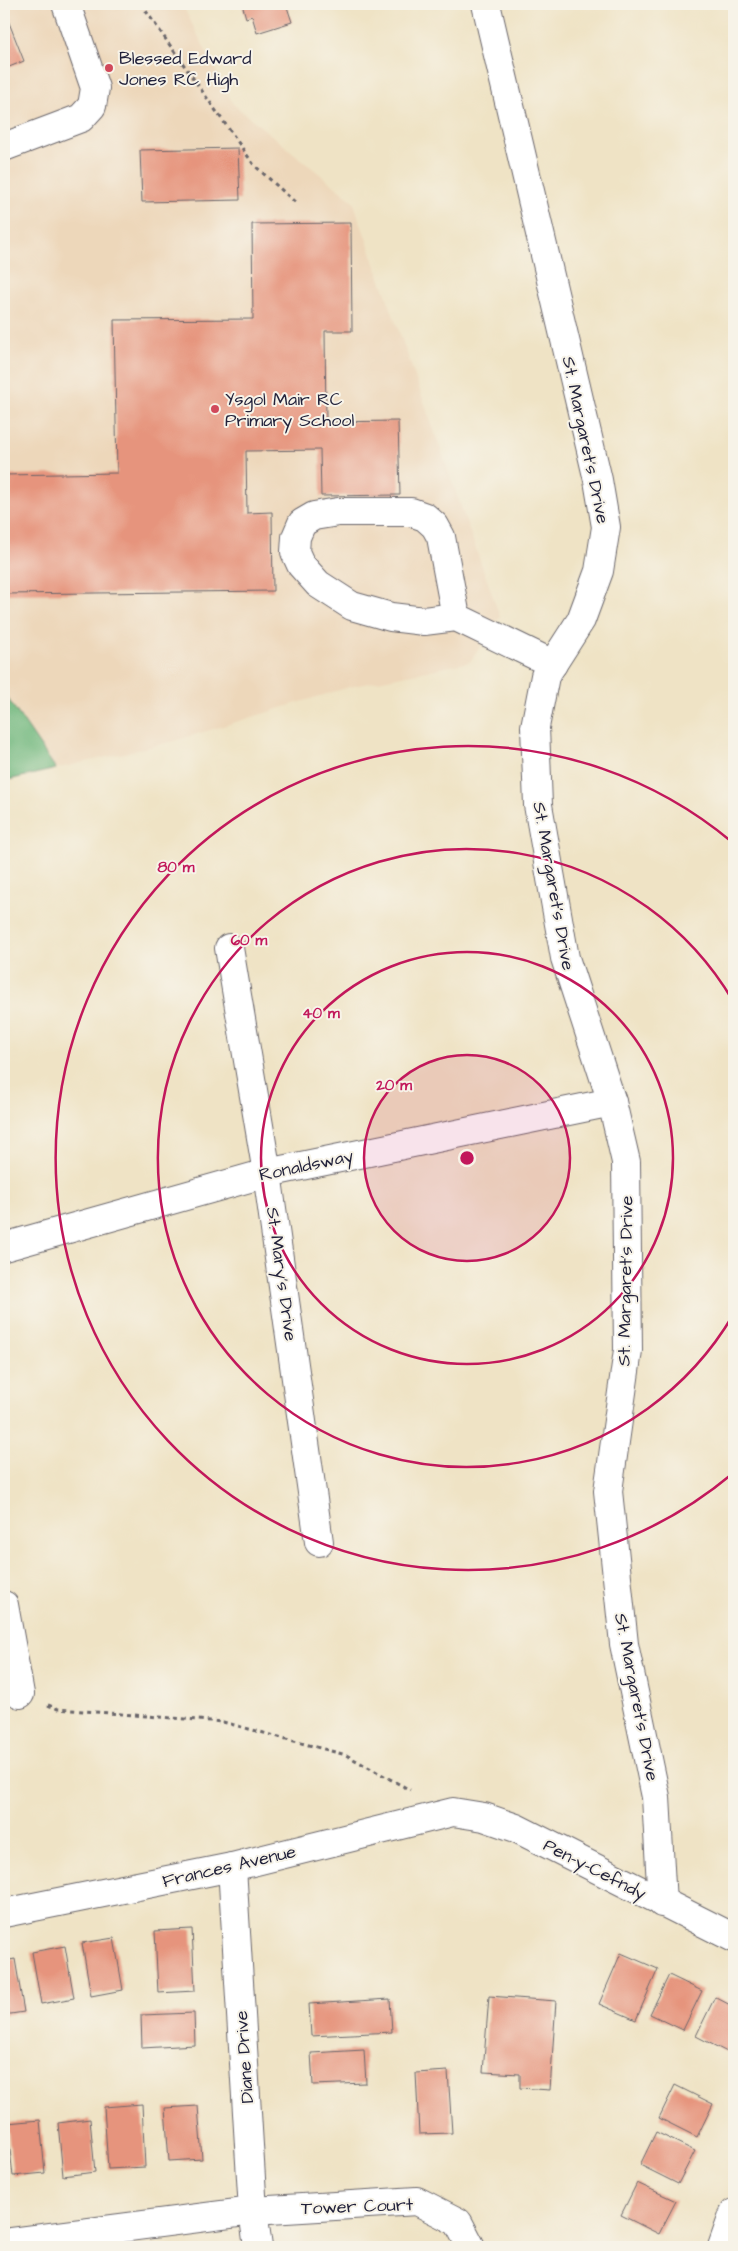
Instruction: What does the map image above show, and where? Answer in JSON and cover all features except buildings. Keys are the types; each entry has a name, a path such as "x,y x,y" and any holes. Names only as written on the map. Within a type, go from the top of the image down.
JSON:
{"street":[{"path":"4,147 81,118 92,106 96,88 66,4"},
{"name":"St. Margaret's Drive","path":"486,4 598,480 606,527 599,571 581,620 545,676 535,727 538,804 565,958 612,1102 626,1162 628,1350 608,1491 624,1644 656,1797 662,1903"},
{"path":"456,618 441,537 435,526 425,517 411,512 338,512 314,516 302,523 296,537 295,552 301,565 318,584 352,606 391,617 424,620 456,618 553,664"},
{"name":"St. Mary's Drive","path":"229,948 268,1173 320,1542"},
{"name":"Ronaldsway","path":"4,1247 268,1173 612,1102"},
{"path":"4,1605 20,1694"},
{"name":"Pen-y-Cefndy","path":"453,1812 484,1816 516,1828 734,1938"},
{"name":"Frances Avenue","path":"4,1913 232,1867 453,1812"},
{"name":"Diane Drive","path":"232,1867 254,2211 258,2247"},
{"name":"Tower Court","path":"4,2243 254,2211 417,2201 458,2222 471,2247"},
{"path":"722,2247 734,2212"}],"path":[{"path":"141,4 254,164 296,203"},
{"path":"20,1694 58,1709 223,1722 346,1755 453,1812"}],"shaded area":[{"name":"Ysgol Mair RC Primary School","path":"4,4 182,4 233,104 353,201 500,617 470,662 349,687 171,742 4,781"}],"green space":[{"path":"4,693 56,769 4,781"}],"place":[{"name":"Blessed Edward Jones RC High","path":"109,68"},
{"name":"Ysgol Mair RC Primary School","path":"215,409"}]}
